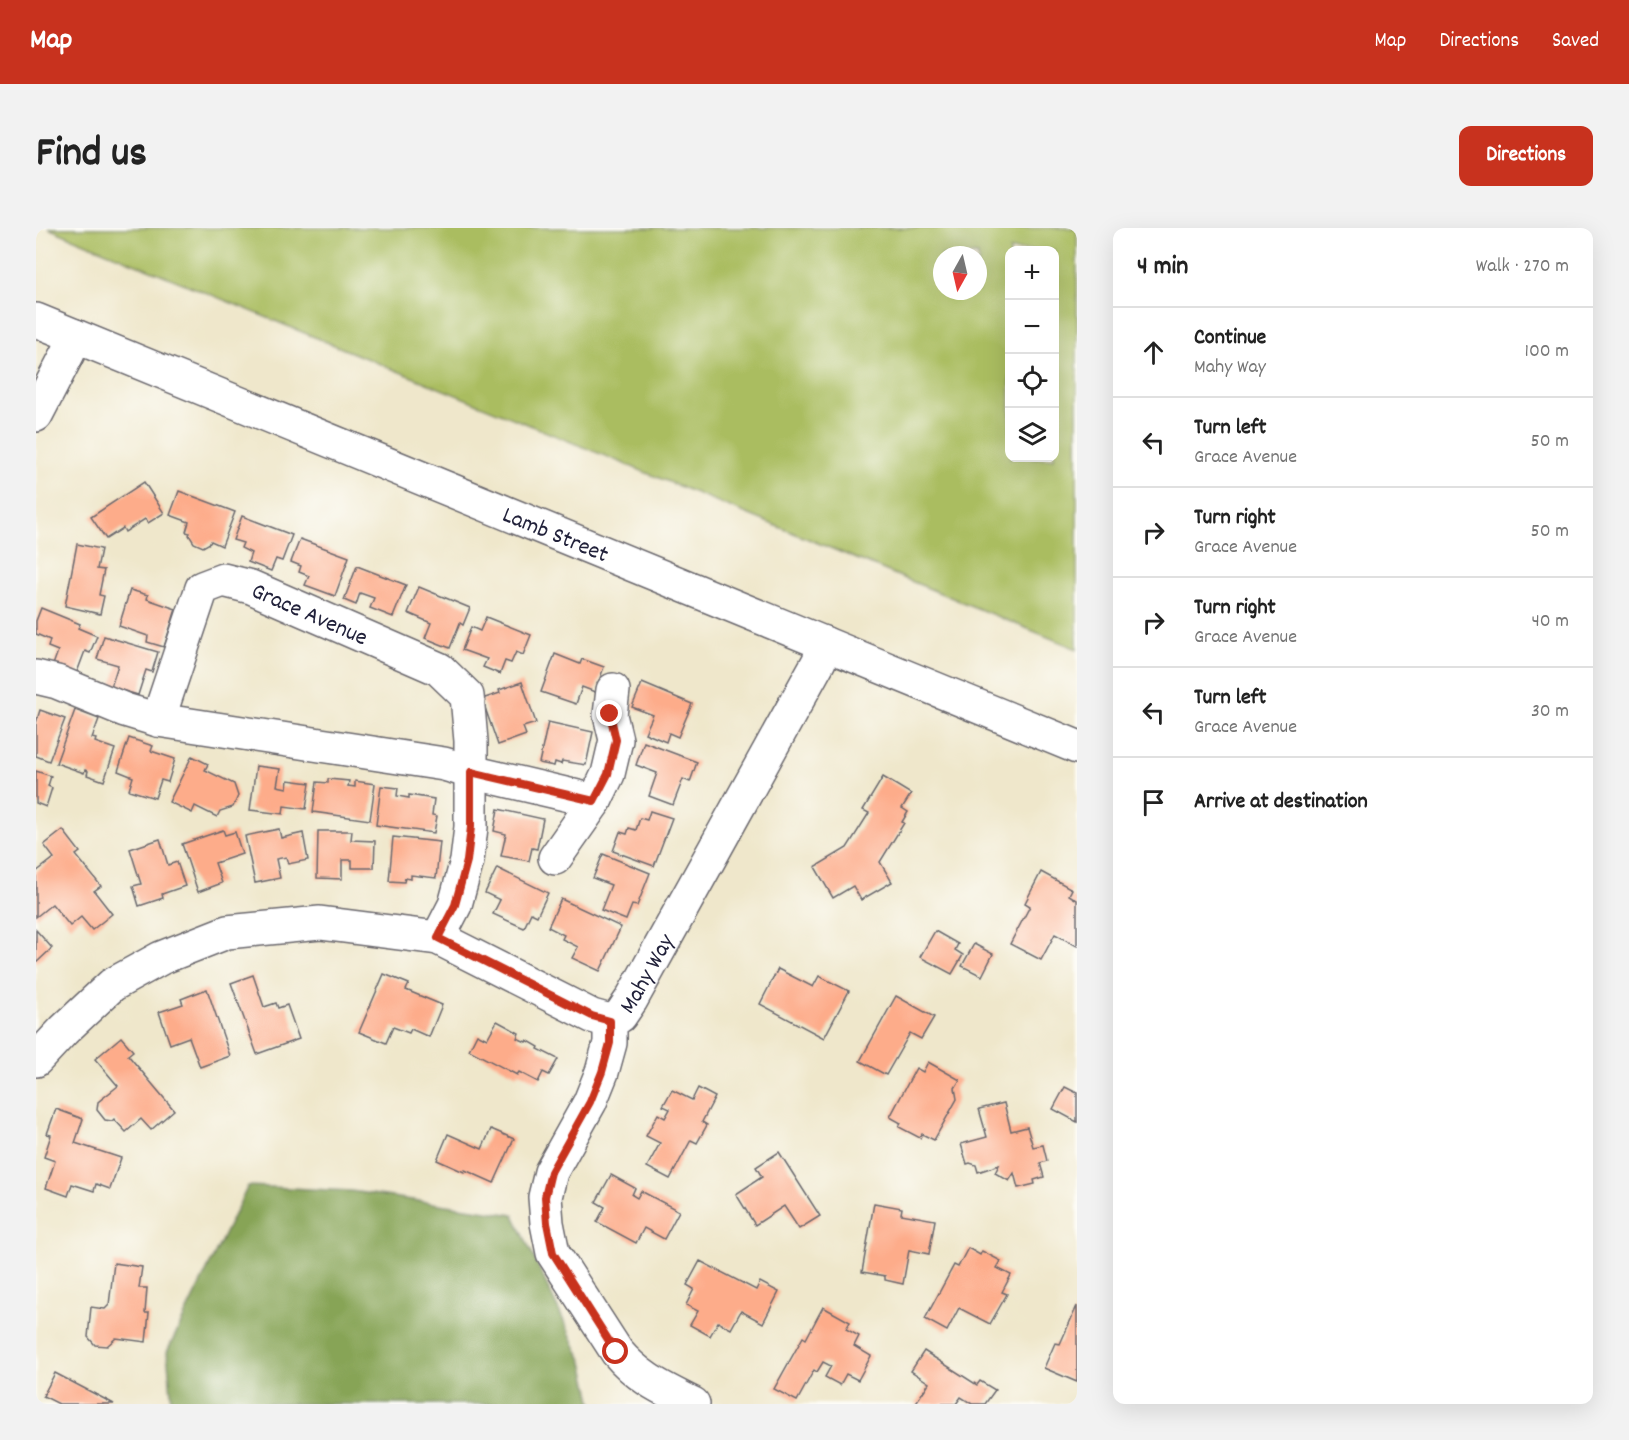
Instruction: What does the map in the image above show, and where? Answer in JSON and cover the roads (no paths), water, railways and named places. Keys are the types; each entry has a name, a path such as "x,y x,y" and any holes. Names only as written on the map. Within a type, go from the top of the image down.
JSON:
{"street":[{"name":"Lamb Street","path":"36,320 1077,747"},
{"path":"36,415 75,336"},
{"name":"Grace Avenue","path":"158,720 202,588 224,580 251,587 439,669 467,696 471,741 471,827 467,861 455,905 438,938"},
{"name":"Mahy Way","path":"693,1404 646,1379 616,1352 553,1253 545,1197 551,1172 590,1102 602,1072 610,1043 610,1021 620,1016 631,1000 819,661 824,643"},
{"path":"36,677 57,682 125,710 158,720 444,764 594,801"},
{"path":"555,858 594,801 608,774 616,740 610,714 613,690"},
{"path":"36,1060 112,985 161,958 227,932 320,923 438,938 592,1016 610,1021"}]}
